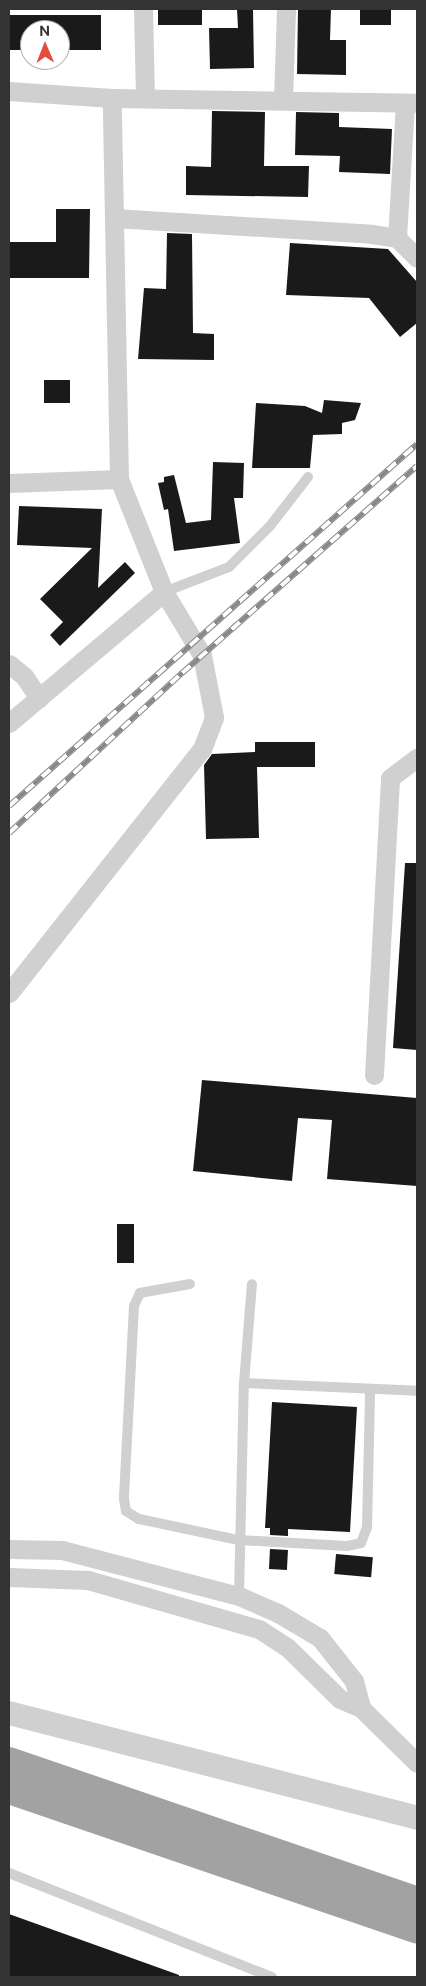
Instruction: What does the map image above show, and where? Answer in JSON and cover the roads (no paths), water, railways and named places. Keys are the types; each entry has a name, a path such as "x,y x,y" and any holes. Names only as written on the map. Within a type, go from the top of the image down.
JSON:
{"highway":[{"path":"9,1761 417,1901"},
{"path":"9,1790 417,1930"}],"street":[{"path":"143,9 145,96"},
{"path":"283,100 286,9"},
{"path":"9,92 112,98 145,96 411,103 397,238"},
{"path":"9,993 202,748 214,717 202,655 164,592 119,479 112,98"},
{"path":"114,218 397,238 417,258"},
{"path":"9,483 119,479"},
{"path":"9,723 164,592"},
{"path":"9,664 24,676 39,698"},
{"path":"374,1075 390,778 417,758"},
{"path":"9,1549 62,1550 239,1596 320,1638 354,1681 361,1708"},
{"path":"9,1577 107,1584 259,1629 287,1647 340,1699 361,1708 417,1763"},
{"path":"9,1713 417,1818"}],"lane":[{"path":"164,592 229,567 270,526 308,477"},
{"path":"190,1284 140,1293 134,1306 126,1511 139,1519 239,1540 347,1546 361,1543 367,1527 370,1390"},
{"path":"239,1596 244,1383 252,1284"},
{"path":"244,1383 417,1391"},
{"path":"9,1873 272,1977"}],"railway":[{"path":"9,806 417,444"},
{"path":"9,833 182,673 417,466"}]}
